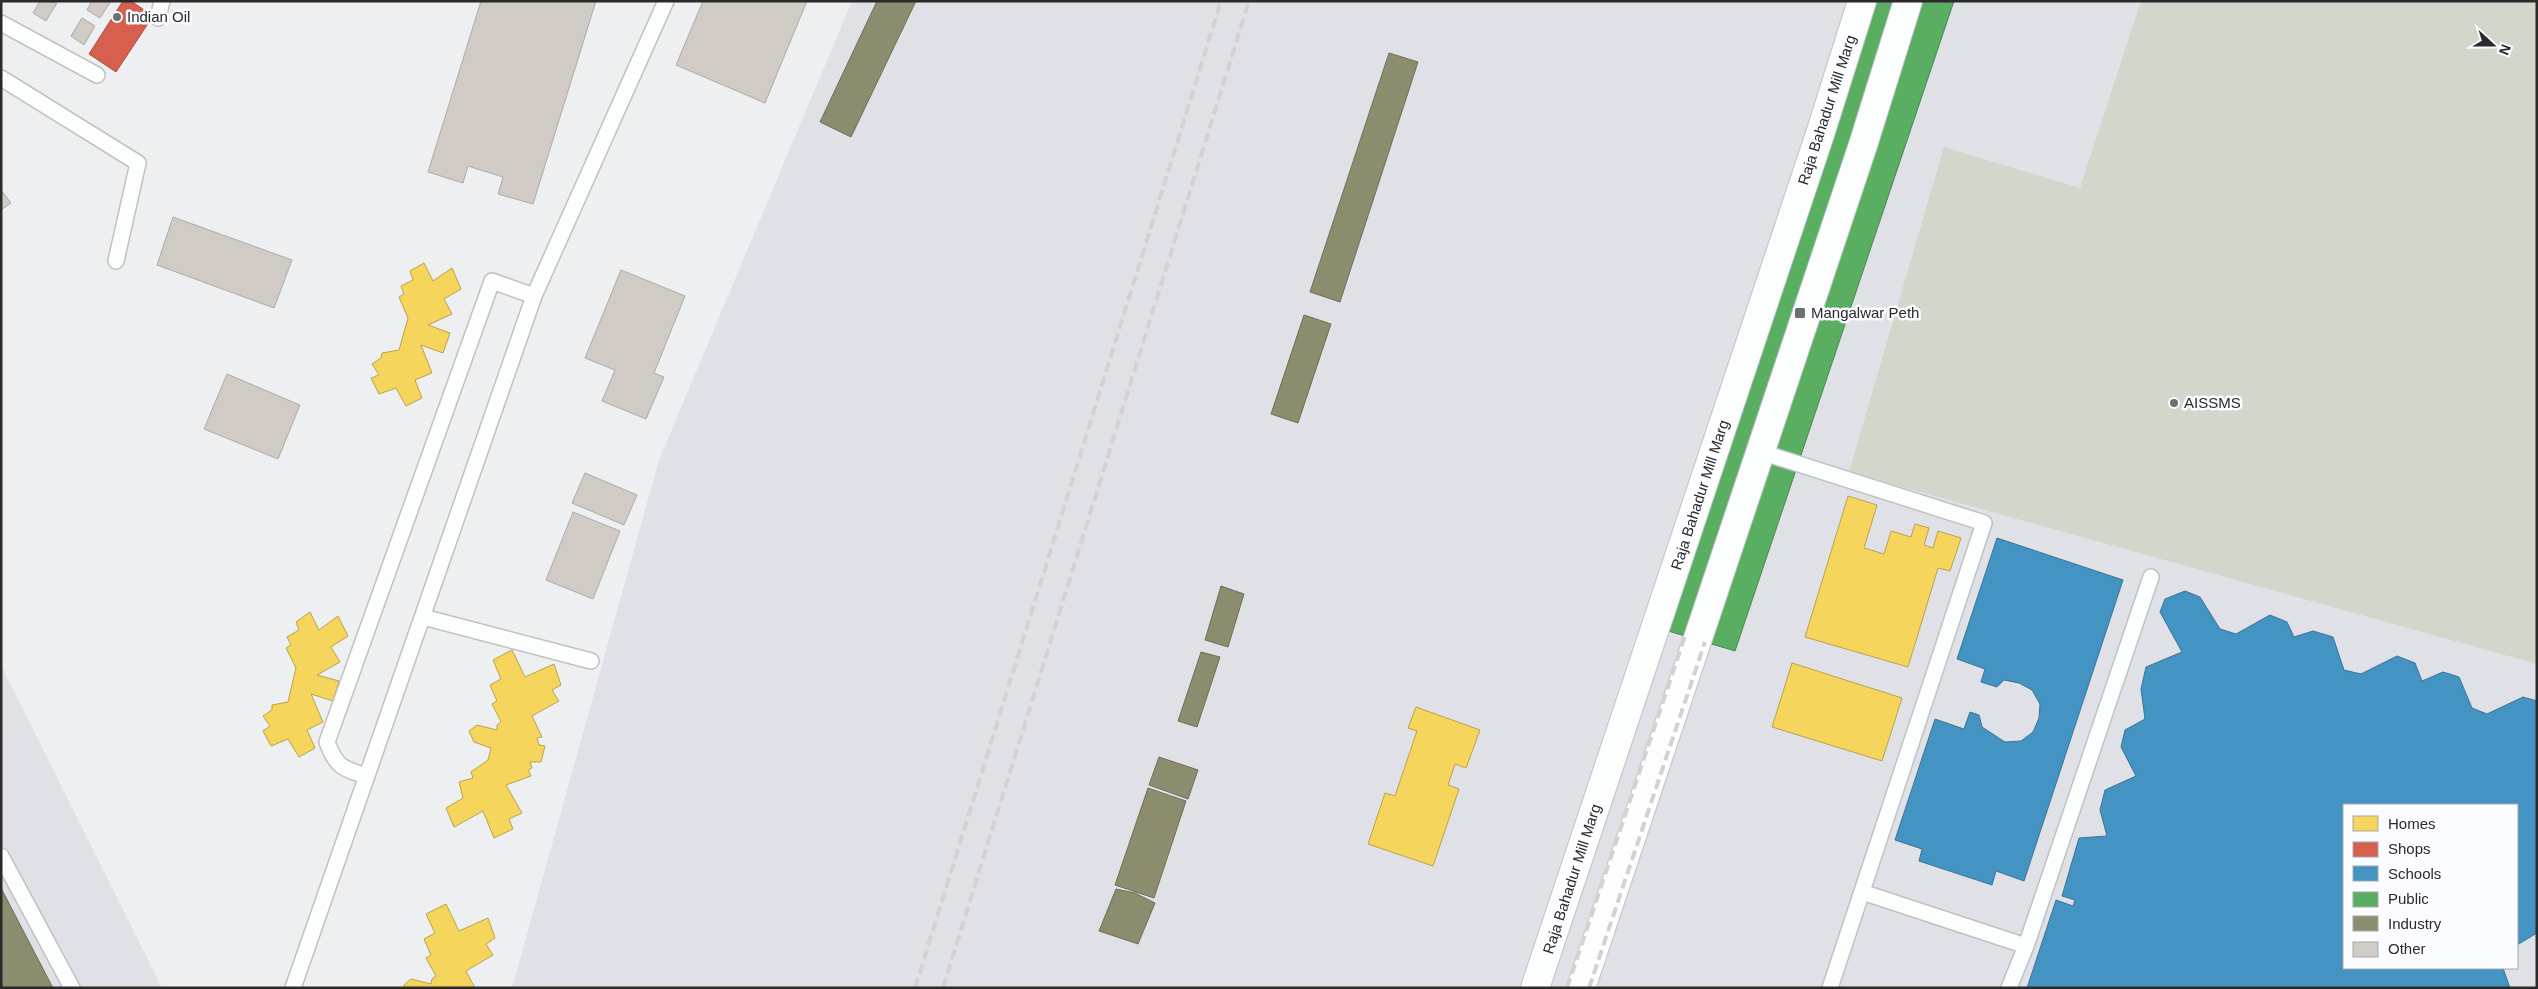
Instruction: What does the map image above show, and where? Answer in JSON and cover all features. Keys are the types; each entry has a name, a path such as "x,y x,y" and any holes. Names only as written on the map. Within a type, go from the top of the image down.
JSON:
{"highway":[{"name":"Raja Bahadur Mill Marg","path":"1535,988 1821,131 1862,1"},
{"path":"1582,988 1863,144 1908,1"},
{"path":"1637,684 1678,699"}],"lane":[{"path":"158,18 162,1"},
{"path":"293,988 534,296 666,1"},
{"path":"1,23 97,75"},
{"path":"1,78 138,163 116,261"},
{"path":"367,776 345,770 333,758 327,742 492,281 534,296"},
{"path":"1761,452 1984,523 1830,988"},
{"path":"2009,988 2026,946 2151,577"},
{"path":"423,617 591,661"},
{"path":"1,856 72,988"},
{"path":"1862,892 2026,946"}],"shaded area":[{"path":"852,1 2537,1 2537,988 512,988 659,460"},
{"path":"2141,1 2529,1 2537,4 2537,664 1849,472 1944,147 2080,188"},
{"path":"1,665 162,988 1,988"}],"building: Homes":[{"path":"424,263 433,281 452,268 461,289 444,299 452,314 428,325 450,333 443,353 421,345 432,373 415,380 422,398 406,406 396,388 379,394 371,378 379,375 372,364 381,358 382,353 399,350 408,318 399,297 404,294 401,286 413,280 410,271"},
{"path":"1848,496 1877,505 1864,548 1884,554 1891,531 1911,537 1915,524 1929,528 1924,545 1933,548 1938,531 1961,538 1950,571 1938,568 1908,667 1805,637"},
{"path":"310,612 319,630 338,616 348,636 331,647 340,662 317,675 339,681 333,701 311,694 323,722 307,730 315,748 299,757 288,739 271,746 263,731 270,726 263,716 272,710 272,705 288,702 296,668 286,648 291,645 287,637 299,630 296,622"},
{"path":"512,650 525,677 554,664 561,685 552,690 559,701 532,716 542,737 537,738 539,745 545,746 541,762 530,762 532,768 528,770 531,776 506,785 522,813 509,819 513,829 494,838 483,811 454,827 446,808 463,798 459,782 473,778 471,772 488,760 491,748 474,742 469,731 477,725 497,730 497,725 501,722 492,704 497,701 490,685 501,679 493,660"},
{"path":"1792,663 1902,698 1882,761 1772,727"},
{"path":"1416,707 1480,730 1466,768 1455,764 1448,785 1459,789 1433,866 1368,844 1385,793 1395,796 1417,731 1408,728"},
{"path":"446,904 459,931 488,918 495,938 486,944 493,955 466,971 475,988 405,988 404,985 411,979 431,984 432,979 436,976 426,958 431,955 424,939 435,933 426,914"}],"building: Shops":[{"path":"123,1 131,1 153,16 116,72 89,54"}],"building: Schools":[{"path":"1997,538 2123,580 2024,881 1996,871 1992,885 1919,861 1922,849 1895,840 1935,719 1964,729 1970,712 1979,715 1982,727 2005,742 2021,741 2033,732 2039,718 2040,704 2032,690 2019,683 2004,680 1997,687 1981,682 1985,669 1957,659"},
{"path":"2185,591 2200,597 2220,629 2236,634 2270,615 2287,622 2294,637 2313,631 2333,637 2344,670 2361,674 2397,656 2415,663 2422,681 2443,672 2459,677 2472,708 2487,714 2523,697 2537,701 2537,933 2518,944 2518,804 2343,804 2343,969 2503,969 2510,988 2027,988 2056,900 2073,906 2075,900 2062,896 2079,838 2107,836 2100,810 2105,790 2136,776 2121,747 2125,730 2145,719 2141,689 2146,667 2182,652 2160,612 2165,599"}],"building: Public":[{"name":"Mangalwar Peth","path":"1856,1 1954,1 1735,651 1645,624"}],"building: Industry":[{"path":"877,1 916,1 851,137 820,122"},
{"path":"1389,53 1418,62 1340,302 1310,292"},
{"path":"1304,315 1331,324 1298,423 1271,414"},
{"path":"1221,586 1244,594 1228,647 1205,640"},
{"path":"1201,652 1220,657 1197,727 1178,721"},
{"path":"1159,757 1198,770 1188,799 1149,785"},
{"path":"1148,788 1186,801 1154,898 1115,885"},
{"path":"1,888 53,988 1,988"},
{"path":"1116,889 1135,893 1155,903 1138,944 1099,931"}],"building: Other":[{"path":"40,1 57,3 46,21 33,13"},
{"path":"92,1 111,1 100,18 87,10"},
{"path":"481,1 596,1 533,204 498,194 503,177 468,166 463,183 428,172"},
{"path":"703,1 807,1 765,103 676,65"},
{"path":"82,18 95,26 84,45 71,36"},
{"path":"1,190 11,203 1,210"},
{"path":"173,217 292,260 274,308 157,265"},
{"path":"621,270 685,296 654,373 664,377 646,419 602,401 615,370 585,358"},
{"path":"227,374 300,405 278,459 204,429"},
{"path":"585,473 637,495 624,525 572,503"},
{"path":"573,512 620,531 593,599 546,580"}],"railway":[{"path":"915,988 1221,1"},
{"path":"943,988 1249,1"},
{"path":"1567,988 1685,636"},
{"path":"1589,988 1705,642"}],"place":[{"name":"Indian Oil","path":"117,17"},
{"name":"Mangalwar Peth","path":"1800,313"},
{"name":"AISSMS","path":"2174,403"}]}
